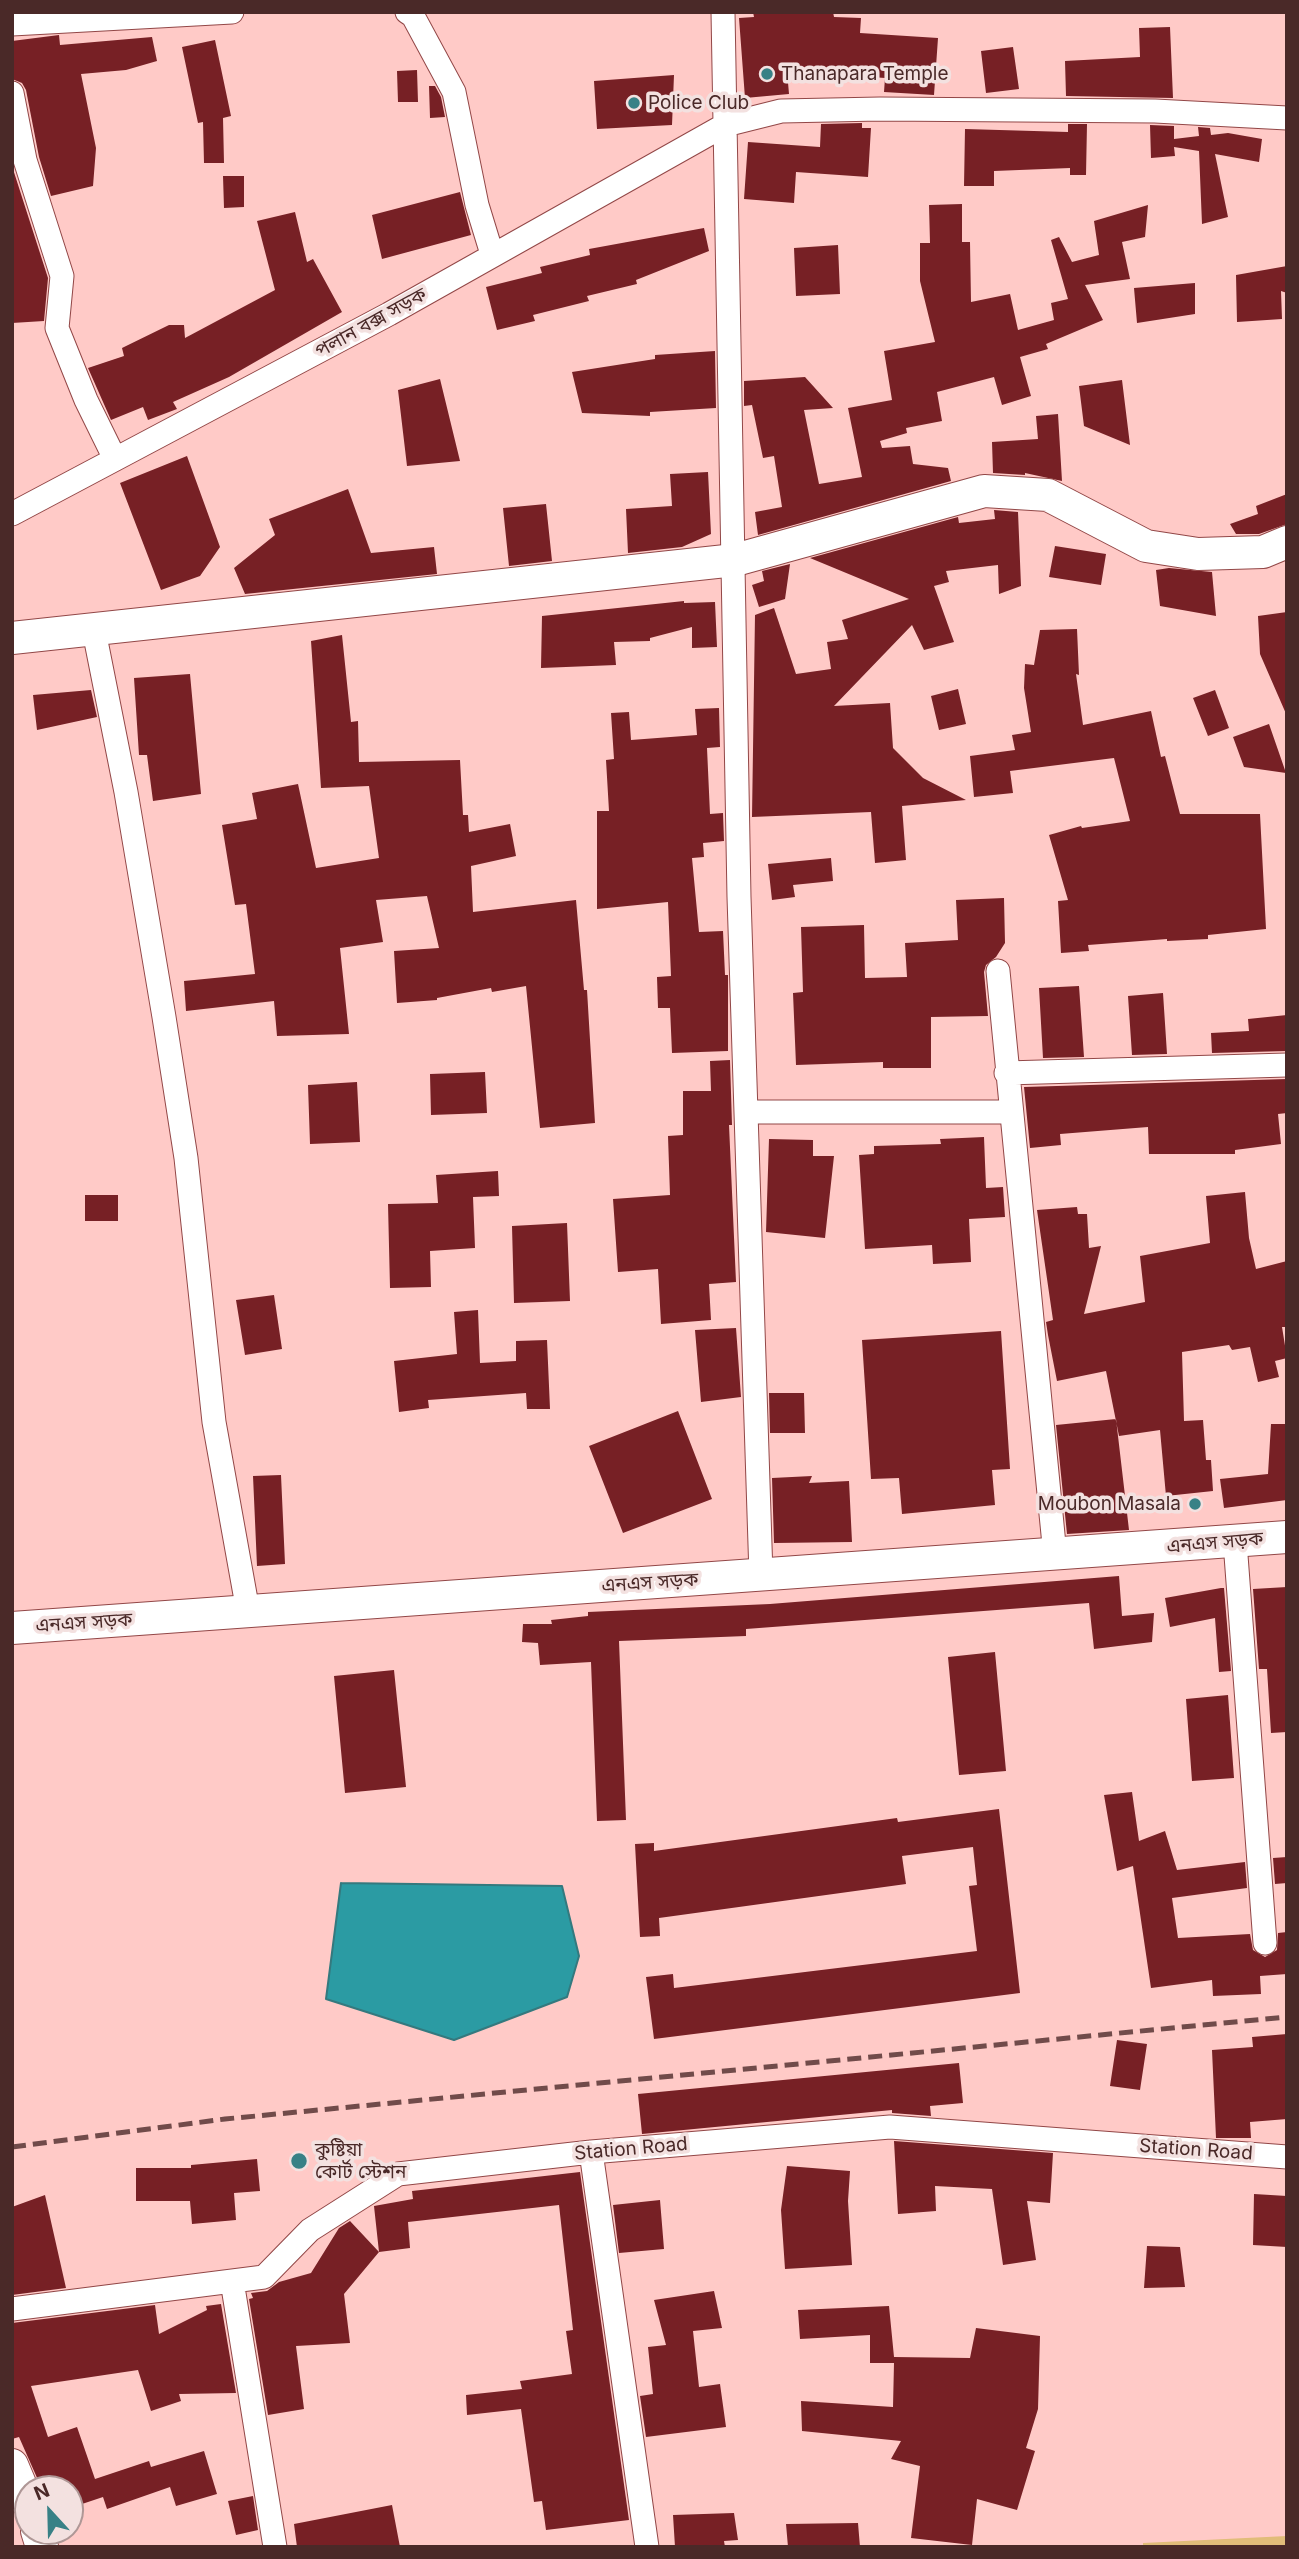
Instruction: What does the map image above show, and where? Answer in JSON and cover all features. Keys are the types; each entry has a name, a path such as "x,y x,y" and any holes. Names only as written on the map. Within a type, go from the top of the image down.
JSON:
{"main road":[{"path":"12,638 94,632 735,560 984,491 1048,495 1146,546 1198,554 1263,552 1287,542"},
{"name":"এনএস সড়ক","path":"12,1628 1287,1537"}],"street":[{"path":"12,24 232,12"},
{"path":"407,12 413,16 454,92 477,205 492,254"},
{"path":"723,12 739,897 761,1575"},
{"path":"12,93 25,160 62,276 57,328 86,400 115,460"},
{"name":"পলান বক্স সড়ক","path":"12,514 389,314 725,125 781,111 880,109 1155,111 1287,118"},
{"path":"94,632 126,792 164,1017 186,1158 214,1422 248,1611"},
{"path":"998,971 1055,1555"},
{"path":"1006,1073 1287,1065"},
{"path":"746,1112 1010,1112"},
{"path":"1235,1542 1265,1943"},
{"name":"Station Road","path":"12,2309 264,2277 310,2230 398,2174 591,2152 890,2127 1287,2157"},
{"path":"591,2152 647,2547"},
{"path":"232,2281 275,2547"}],"shaded area":[{"path":"1287,2536 1287,2547 1143,2547 1143,2543"}],"water":[{"path":"341,1883 562,1886 579,1956 567,1997 454,2040 326,1999"}],"building":[{"path":"753,12 833,12 834,17 861,18 860,33 938,38 934,95 884,92 885,78 787,71 789,94 745,98 739,18 754,17"},
{"path":"1170,27 1173,98 1066,96 1065,61 1140,57 1139,28"},
{"path":"59,35 60,45 152,37 157,61 126,70 81,74 96,148 93,186 51,196 39,157 26,90 22,83 12,79 12,41"},
{"path":"215,40 231,116 223,118 224,163 204,163 203,122 198,123 182,47"},
{"path":"1013,47 1019,89 986,93 981,51"},
{"path":"417,70 418,102 398,102 397,71"},
{"name":"Police Club","path":"674,75 672,125 597,129 594,81"},
{"path":"429,86 435,86 441,97 445,117 430,118"},
{"path":"862,123 862,128 871,128 868,177 796,172 794,203 744,199 748,142 820,147 821,124"},
{"path":"1068,124 1087,124 1086,175 1070,175 1070,168 994,171 994,186 964,186 965,129 1068,132"},
{"path":"1150,125 1174,126 1174,139 1199,136 1198,127 1210,128 1211,135 1228,133 1262,139 1259,162 1215,154 1228,217 1202,224 1199,151 1174,147 1175,156 1151,158"},
{"path":"12,166 48,278 44,321 12,323"},
{"path":"223,176 244,176 244,207 224,208"},
{"path":"460,192 471,235 382,259 372,215"},
{"path":"962,204 962,242 970,242 971,302 1010,294 1018,330 1054,320 1051,303 1068,299 1051,240 1059,237 1072,262 1099,255 1094,221 1148,205 1145,237 1122,242 1130,279 1085,285 1103,320 1046,344 1048,349 1020,357 1031,396 1002,405 994,377 937,392 942,421 906,428 907,433 880,441 882,448 910,446 913,464 948,468 951,481 758,535 755,512 782,507 774,456 763,458 752,405 744,406 744,381 805,377 833,408 804,410 819,484 862,477 848,408 892,400 884,351 935,342 920,281 920,243 930,243 929,205"},
{"path":"295,212 307,262 313,259 342,312 229,377 173,402 177,409 148,420 143,407 111,420 88,368 124,356 122,348 169,325 184,325 185,338 275,290 257,221"},
{"path":"704,228 709,251 636,280 637,284 587,296 589,301 533,315 535,321 497,330 486,287 542,273 540,267 590,255 589,249"},
{"path":"838,245 840,294 796,296 794,248"},
{"path":"1287,266 1287,293 1281,291 1282,319 1237,322 1236,275"},
{"path":"1195,283 1195,314 1137,323 1134,288"},
{"path":"715,351 716,408 650,412 650,416 582,413 572,372 655,359 655,355"},
{"path":"440,379 460,461 407,466 398,390"},
{"path":"1122,380 1130,445 1084,426 1079,386"},
{"path":"1058,414 1062,481 1025,473 993,473 992,442 1038,439 1036,416"},
{"path":"187,456 220,547 200,576 161,590 120,483"},
{"path":"708,472 711,534 682,547 628,553 626,509 672,506 670,474"},
{"path":"348,489 371,553 434,547 437,574 245,594 234,568 275,535 269,519"},
{"path":"1287,494 1287,524 1259,534 1236,534 1230,524 1258,514 1256,506"},
{"path":"546,504 552,561 509,566 503,508"},
{"path":"994,510 1018,512 1021,586 999,594 998,565 946,571 949,582 934,586 954,642 924,650 912,625 834,706 890,703 893,748 923,778 966,800 902,806 906,860 875,863 871,812 752,817 755,615 774,608 796,674 831,669 827,642 848,639 842,620 909,599 810,558 958,517 959,523 995,519"},
{"path":"1055,546 1106,554 1101,585 1049,577"},
{"path":"790,564 785,599 759,607 752,585 764,581 762,571"},
{"path":"1169,568 1212,572 1216,616 1160,606 1156,570"},
{"path":"684,601 715,602 717,647 692,648 692,627 650,638 650,641 614,642 616,665 541,668 542,616"},
{"path":"1287,612 1287,716 1260,654 1258,616"},
{"path":"1077,629 1079,675 1076,674 1083,725 1151,711 1161,757 1165,756 1180,814 1260,814 1266,929 1208,935 1208,939 1088,945 1089,951 1061,953 1058,901 1068,900 1049,835 1081,826 1130,821 1114,758 1010,771 1013,793 974,797 970,756 1015,750 1012,735 1031,732 1024,688 1025,664 1034,665 1040,630"},
{"path":"342,635 351,722 358,721 359,762 460,760 463,815 468,815 469,832 510,824 516,856 471,866 473,912 576,900 584,990 587,990 595,1123 540,1128 526,986 492,992 491,988 437,1000 397,1003 394,951 439,948 427,896 376,900 383,942 340,948 349,1034 277,1036 274,1001 186,1011 184,981 255,974 246,904 235,905 222,825 257,819 252,793 298,784 316,868 379,858 369,786 321,788 311,641"},
{"path":"190,674 201,794 153,801 147,755 139,755 134,678"},
{"path":"958,689 966,724 939,730 931,696"},
{"path":"91,690 97,717 37,730 33,695"},
{"path":"1215,690 1229,728 1208,736 1193,698"},
{"path":"719,708 720,747 707,748 710,814 723,813 724,841 703,843 704,857 692,858 699,932 723,931 725,975 728,975 728,1051 672,1053 670,1008 658,1008 657,977 671,976 668,902 597,909 597,811 609,811 606,760 614,759 611,713 629,712 631,740 697,735 695,709"},
{"path":"1269,724 1286,773 1244,767 1233,737"},
{"path":"831,858 833,881 793,885 795,897 772,900 768,864"},
{"path":"1004,898 1005,943 996,957 986,965 984,972 988,1016 931,1017 931,1068 883,1068 883,1062 796,1065 793,993 803,992 801,927 864,925 865,978 907,977 905,943 958,940 956,900"},
{"path":"1079,986 1084,1057 1043,1058 1039,988"},
{"path":"1163,993 1167,1054 1132,1055 1128,996"},
{"path":"1287,1015 1287,1051 1212,1053 1211,1033 1249,1031 1248,1019"},
{"path":"730,1060 732,1125 729,1125 736,1282 709,1284 711,1320 661,1324 658,1269 618,1272 613,1199 670,1195 668,1136 683,1135 683,1091 711,1091 710,1061"},
{"path":"485,1072 487,1113 431,1115 430,1074"},
{"path":"1287,1079 1287,1113 1278,1114 1281,1144 1235,1150 1235,1154 1149,1154 1148,1127 1060,1134 1061,1145 1030,1148 1024,1087"},
{"path":"357,1082 360,1142 310,1144 308,1085"},
{"path":"984,1137 986,1188 1003,1187 1005,1217 969,1219 971,1262 933,1264 932,1245 865,1249 859,1155 874,1154 874,1146 941,1144 940,1139"},
{"path":"769,1139 813,1140 813,1156 834,1156 825,1238 766,1232"},
{"path":"498,1171 499,1196 473,1197 475,1248 430,1251 431,1287 390,1288 388,1204 438,1203 436,1175"},
{"path":"1245,1192 1249,1238 1256,1269 1287,1261 1287,1327 1282,1327 1287,1358 1275,1361 1279,1377 1258,1382 1250,1347 1232,1350 1229,1345 1182,1352 1184,1421 1203,1420 1206,1460 1211,1460 1213,1491 1166,1496 1160,1430 1119,1436 1106,1371 1057,1381 1046,1322 1053,1320 1037,1210 1077,1207 1078,1214 1087,1214 1089,1248 1101,1246 1084,1314 1145,1302 1140,1256 1210,1243 1206,1196"},
{"path":"85,1195 118,1195 118,1221 85,1221"},
{"path":"567,1223 570,1301 514,1303 512,1226"},
{"path":"274,1295 282,1349 245,1355 236,1300"},
{"path":"478,1310 480,1363 516,1361 516,1341 547,1340 550,1409 527,1409 526,1393 428,1400 429,1408 399,1412 394,1361 457,1354 454,1312"},
{"path":"736,1328 741,1397 701,1402 695,1330"},
{"path":"1001,1331 1010,1469 992,1470 995,1505 902,1514 899,1478 871,1479 862,1340"},
{"path":"769,1393 804,1393 805,1433 770,1433"},
{"path":"678,1411 712,1499 623,1533 589,1446"},
{"path":"1116,1419 1129,1530 1067,1534 1056,1425"},
{"path":"1271,1424 1287,1424 1287,1500 1224,1508 1220,1479 1268,1474"},
{"path":"281,1475 285,1564 257,1566 253,1476"},
{"path":"812,1476 809,1483 849,1481 852,1542 774,1543 772,1478"},
{"path":"1119,1576 1122,1616 1154,1613 1152,1642 1094,1649 1089,1603 746,1629 746,1636 619,1641 626,1820 597,1821 591,1662 540,1665 538,1643 522,1642 523,1624 552,1624 551,1620 588,1616 588,1612 770,1604"},
{"path":"1287,1587 1287,1732 1271,1733 1267,1669 1259,1669 1253,1589"},
{"path":"1224,1588 1231,1671 1219,1672 1215,1618 1170,1627 1165,1598"},
{"path":"995,1652 1006,1771 959,1775 948,1657"},
{"path":"394,1670 406,1787 345,1793 334,1676"},
{"path":"1228,1695 1234,1778 1192,1781 1186,1699"},
{"path":"1132,1792 1139,1841 1165,1831 1177,1870 1245,1862 1247,1888 1172,1898 1178,1938 1250,1934 1253,1950 1265,1957 1277,1950 1278,1933 1287,1932 1287,1974 1260,1976 1261,1994 1213,1996 1212,1980 1151,1988 1133,1866 1117,1871 1104,1795"},
{"path":"999,1809 1020,1993 654,2039 646,1977 673,1974 674,1988 977,1951 969,1886 977,1885 973,1847 902,1856 906,1884 659,1918 660,1936 640,1937 635,1844 654,1843 654,1851 897,1818 898,1822"},
{"path":"1287,1857 1287,1883 1275,1884 1273,1858"},
{"path":"1287,2034 1287,2119 1250,2122 1251,2138 1216,2138 1212,2050 1253,2047 1252,2037"},
{"path":"1117,2040 1147,2044 1140,2090 1110,2086"},
{"path":"959,2063 963,2103 930,2106 931,2116 892,2113 892,2110 642,2134 638,2094"},
{"path":"894,2141 1053,2153 1050,2203 1027,2201 1036,2260 1003,2265 992,2189 935,2186 936,2211 898,2214"},
{"path":"257,2159 260,2191 234,2193 236,2220 192,2224 190,2201 136,2201 136,2168 191,2168 191,2165"},
{"path":"787,2166 850,2171 848,2201 852,2265 785,2269 781,2210"},
{"path":"580,2172 629,2520 546,2530 542,2501 534,2502 521,2409 467,2415 466,2395 522,2389 520,2381 572,2374 566,2331 573,2330 559,2205 408,2222 410,2248 379,2252 374,2206 413,2199 412,2191"},
{"path":"1254,2194 1287,2196 1287,2247 1253,2245"},
{"path":"45,2195 66,2288 12,2295 12,2207"},
{"path":"660,2200 664,2249 619,2253 613,2205"},
{"path":"350,2221 379,2252 344,2294 350,2343 296,2346 304,2409 268,2415 249,2299 253,2298 251,2293 267,2291 279,2282 311,2273 339,2228"},
{"path":"1147,2246 1180,2247 1185,2287 1144,2288"},
{"path":"714,2291 722,2328 693,2331 699,2387 720,2384 726,2427 646,2437 640,2396 653,2394 648,2347 666,2345 654,2300"},
{"path":"221,2304 236,2393 179,2394 181,2401 151,2411 138,2370 31,2386 48,2437 77,2427 95,2479 149,2461 151,2467 204,2451 217,2494 176,2506 170,2487 107,2509 103,2497 84,2503 84,2475 36,2475 19,2437 12,2439 12,2323 155,2305 159,2334 207,2310 206,2306"},
{"path":"889,2306 894,2357 970,2358 976,2328 1040,2336 1038,2409 1026,2448 1035,2451 1017,2510 977,2499 972,2545 911,2538 920,2466 891,2459 901,2441 802,2431 801,2401 893,2407 894,2363 870,2363 870,2335 800,2339 798,2310"},
{"path":"253,2496 258,2530 236,2535 228,2501"},
{"path":"392,2505 400,2547 297,2547 294,2524"},
{"path":"734,2513 738,2540 724,2541 725,2547 675,2547 673,2515"},
{"path":"858,2523 860,2547 788,2547 786,2524"}],"railway":[{"path":"12,2147 225,2119 1287,2017"}],"place":[{"name":"Thanapara Temple","path":"767,74"},
{"name":"Police Club","path":"634,103"},
{"name":"Moubon Masala","path":"1195,1504"},
{"name":"কুষ্টিয়া কোর্ট স্টেশন","path":"299,2161"}]}
